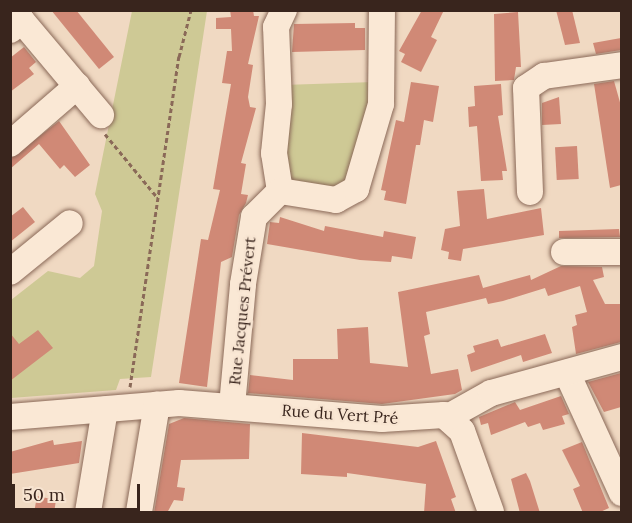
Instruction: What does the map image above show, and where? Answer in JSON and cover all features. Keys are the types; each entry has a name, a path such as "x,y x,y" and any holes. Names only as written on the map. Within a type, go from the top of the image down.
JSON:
{"street":[{"path":"284,10 276,27 279,104 274,153 280,191 336,200 356,189 381,104 382,10"},
{"path":"15,20 101,115"},
{"path":"530,192 526,88 544,76 621,65"},
{"path":"10,144 77,86"},
{"name":"Rue Jacques Prévert","path":"232,406 252,225 258,209 280,191"},
{"path":"10,272 70,223"},
{"path":"564,252 621,252"},
{"name":"Rue du Vert Pré","path":"10,417 157,404 232,406 382,419 448,417 491,393 621,357"},
{"path":"567,373 621,493"},
{"path":"139,513 157,404"},
{"path":"88,513 116,408"},
{"path":"448,417 465,438 491,513"}],"path":[{"path":"116,408 191,10"},
{"path":"101,115 105,136 157,197"}],"shaded area":[{"path":"132,11 207,11 151,377 120,379 116,390 11,398 11,300 48,271 80,278 94,266 102,211 95,194"},
{"path":"374,82 343,192 290,186 279,154 283,85"}],"building":[{"path":"51,10 76,10 114,57 99,69"},
{"path":"230,10 253,10 254,16 259,16 248,64 253,65 248,97 250,107 256,108 241,163 246,164 241,194 248,195 239,215 232,257 221,262 207,387 179,383 201,239 208,240 220,190 213,189 231,84 222,83 227,51 232,51 231,29 216,29 216,18 231,17"},
{"path":"422,10 444,10 431,37 437,40 421,72 401,62 405,54 399,51"},
{"path":"556,10 572,10 580,43 565,45"},
{"path":"518,12 521,67 516,67 514,80 495,81 494,14"},
{"path":"355,23 355,28 365,28 365,50 292,52 294,24"},
{"path":"621,38 621,50 596,54 593,43"},
{"path":"24,47 36,62 29,68 34,74 10,92 10,58"},
{"path":"614,81 621,106 621,185 610,188 594,84"},
{"path":"411,82 439,86 433,122 424,120 420,145 416,145 406,204 384,200 386,191 381,190 396,120 404,122"},
{"path":"501,84 503,115 498,116 507,171 502,171 503,180 481,181 477,126 469,127 468,107 475,106 474,86"},
{"path":"559,97 561,124 542,125 542,103"},
{"path":"59,121 90,165 75,177 64,165 60,169 39,144 10,169 10,159"},
{"path":"577,146 579,179 557,180 555,147"},
{"path":"484,189 487,219 541,208 544,235 463,249 461,261 448,259 449,252 441,250 445,229 460,226 457,191"},
{"path":"23,207 35,222 10,242 10,217"},
{"path":"280,217 324,231 325,226 383,237 384,231 416,237 412,259 392,256 391,262 360,260 267,244 270,222 279,223"},
{"path":"619,229 620,237 559,238 559,231"},
{"path":"561,266 602,267 604,277 593,280 605,304 621,304 621,342 576,354 572,327 577,325 575,315 587,312 580,286 548,296 545,288 503,301 488,304 486,298 426,312 430,334 424,336 431,374 458,369 462,390 455,394 382,404 248,393 250,375 293,380 293,359 338,359 337,329 368,327 370,363 408,367 398,292 479,275 483,288 530,275 531,280"},
{"path":"38,330 53,348 10,381 10,333 19,344"},
{"path":"545,334 552,353 523,362 521,355 471,372 467,355 475,352 473,346 498,339 501,347"},
{"path":"621,373 621,407 604,412 588,382"},
{"path":"561,396 569,414 562,416 565,424 543,430 540,423 528,427 525,422 491,435 488,423 481,425 479,417 515,402 520,410"},
{"path":"184,418 250,424 249,459 181,460 177,487 185,488 183,501 174,500 167,513 154,513 169,424"},
{"path":"302,433 418,447 436,441 456,497 451,499 456,513 424,513 426,484 347,473 347,477 301,474"},
{"path":"53,440 54,445 82,441 79,463 10,474 10,452"},
{"path":"582,442 609,508 598,513 583,513 573,489 580,486 562,450"},
{"path":"526,473 540,513 520,513 511,479"},
{"path":"37,496 56,500 54,513 34,513"}]}
